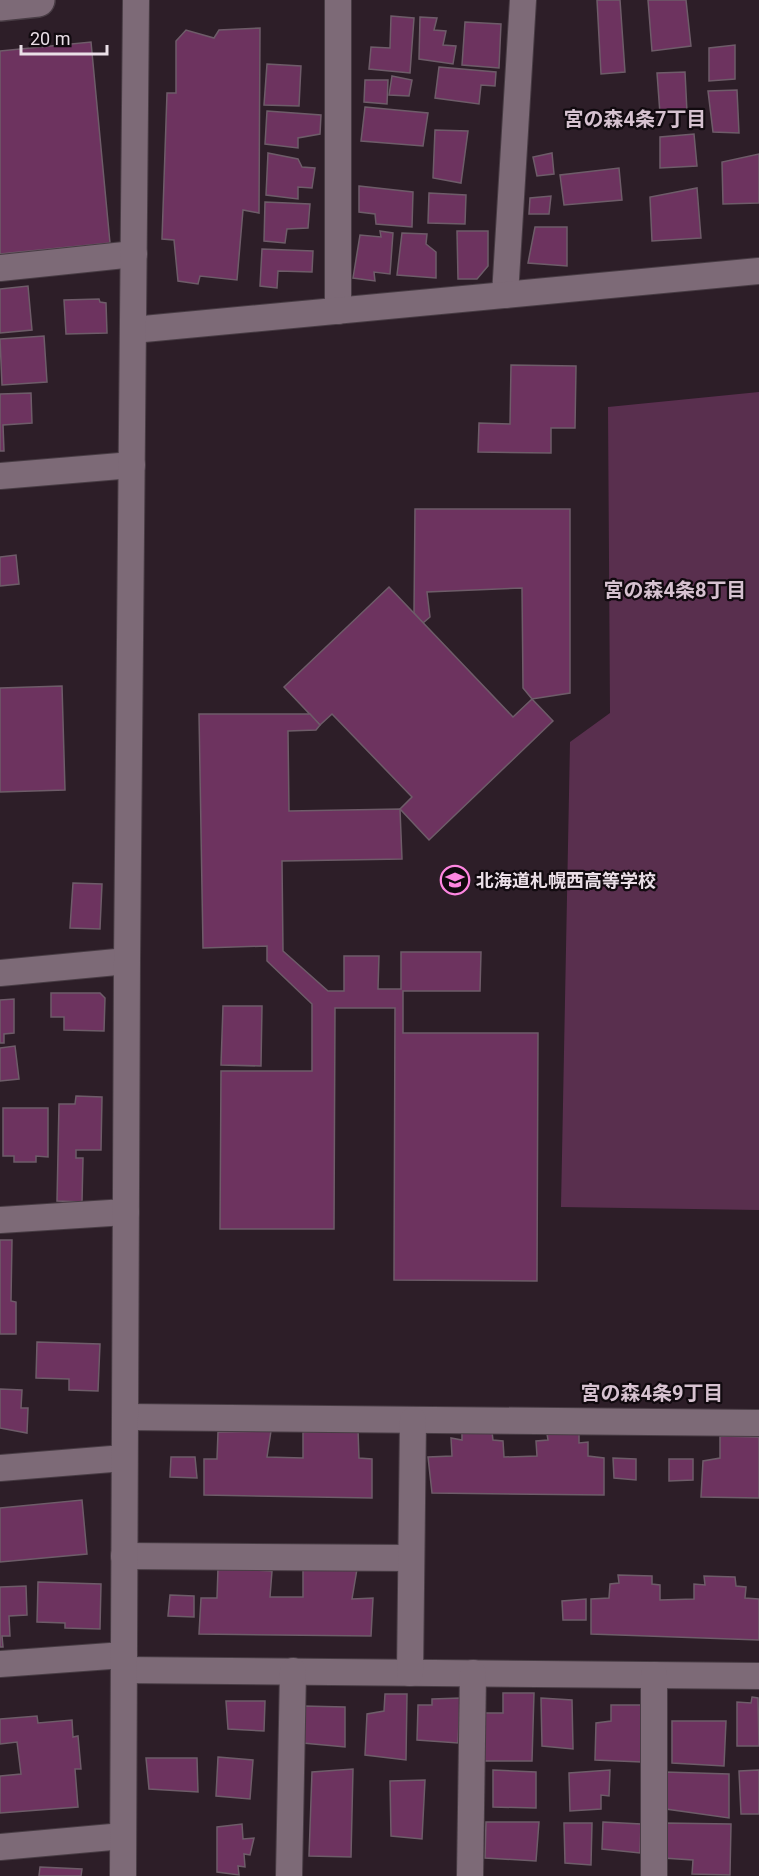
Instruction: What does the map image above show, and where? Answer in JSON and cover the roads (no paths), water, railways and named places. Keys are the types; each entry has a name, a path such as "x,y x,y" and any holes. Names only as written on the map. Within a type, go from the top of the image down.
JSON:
{"main road":[{"path":"0,4 38,0"}],"street":[{"path":"123,1876 127,961 136,0"},
{"path":"338,0 338,311"},
{"path":"505,295 523,0"},
{"path":"0,268 134,254"},
{"path":"133,330 759,271"},
{"path":"0,476 132,465"},
{"path":"0,973 127,961"},
{"path":"0,1220 126,1212"},
{"path":"125,1417 759,1423"},
{"path":"410,1673 413,1420"},
{"path":"0,1468 124,1458"},
{"path":"124,1556 411,1558"},
{"path":"0,1664 124,1663 293,1671 759,1676"},
{"path":"289,1876 293,1671"},
{"path":"470,1876 473,1673"},
{"path":"654,1675 654,1876"},
{"path":"0,1846 123,1836"}],"place":[{"name":"北海道札幌西高等学校","path":"455,880"}],"district":[{"name":"宮の森4条7丁目","path":"635,119"},
{"name":"宮の森4条8丁目","path":"675,590"},
{"name":"宮の森4条9丁目","path":"652,1393"}]}
